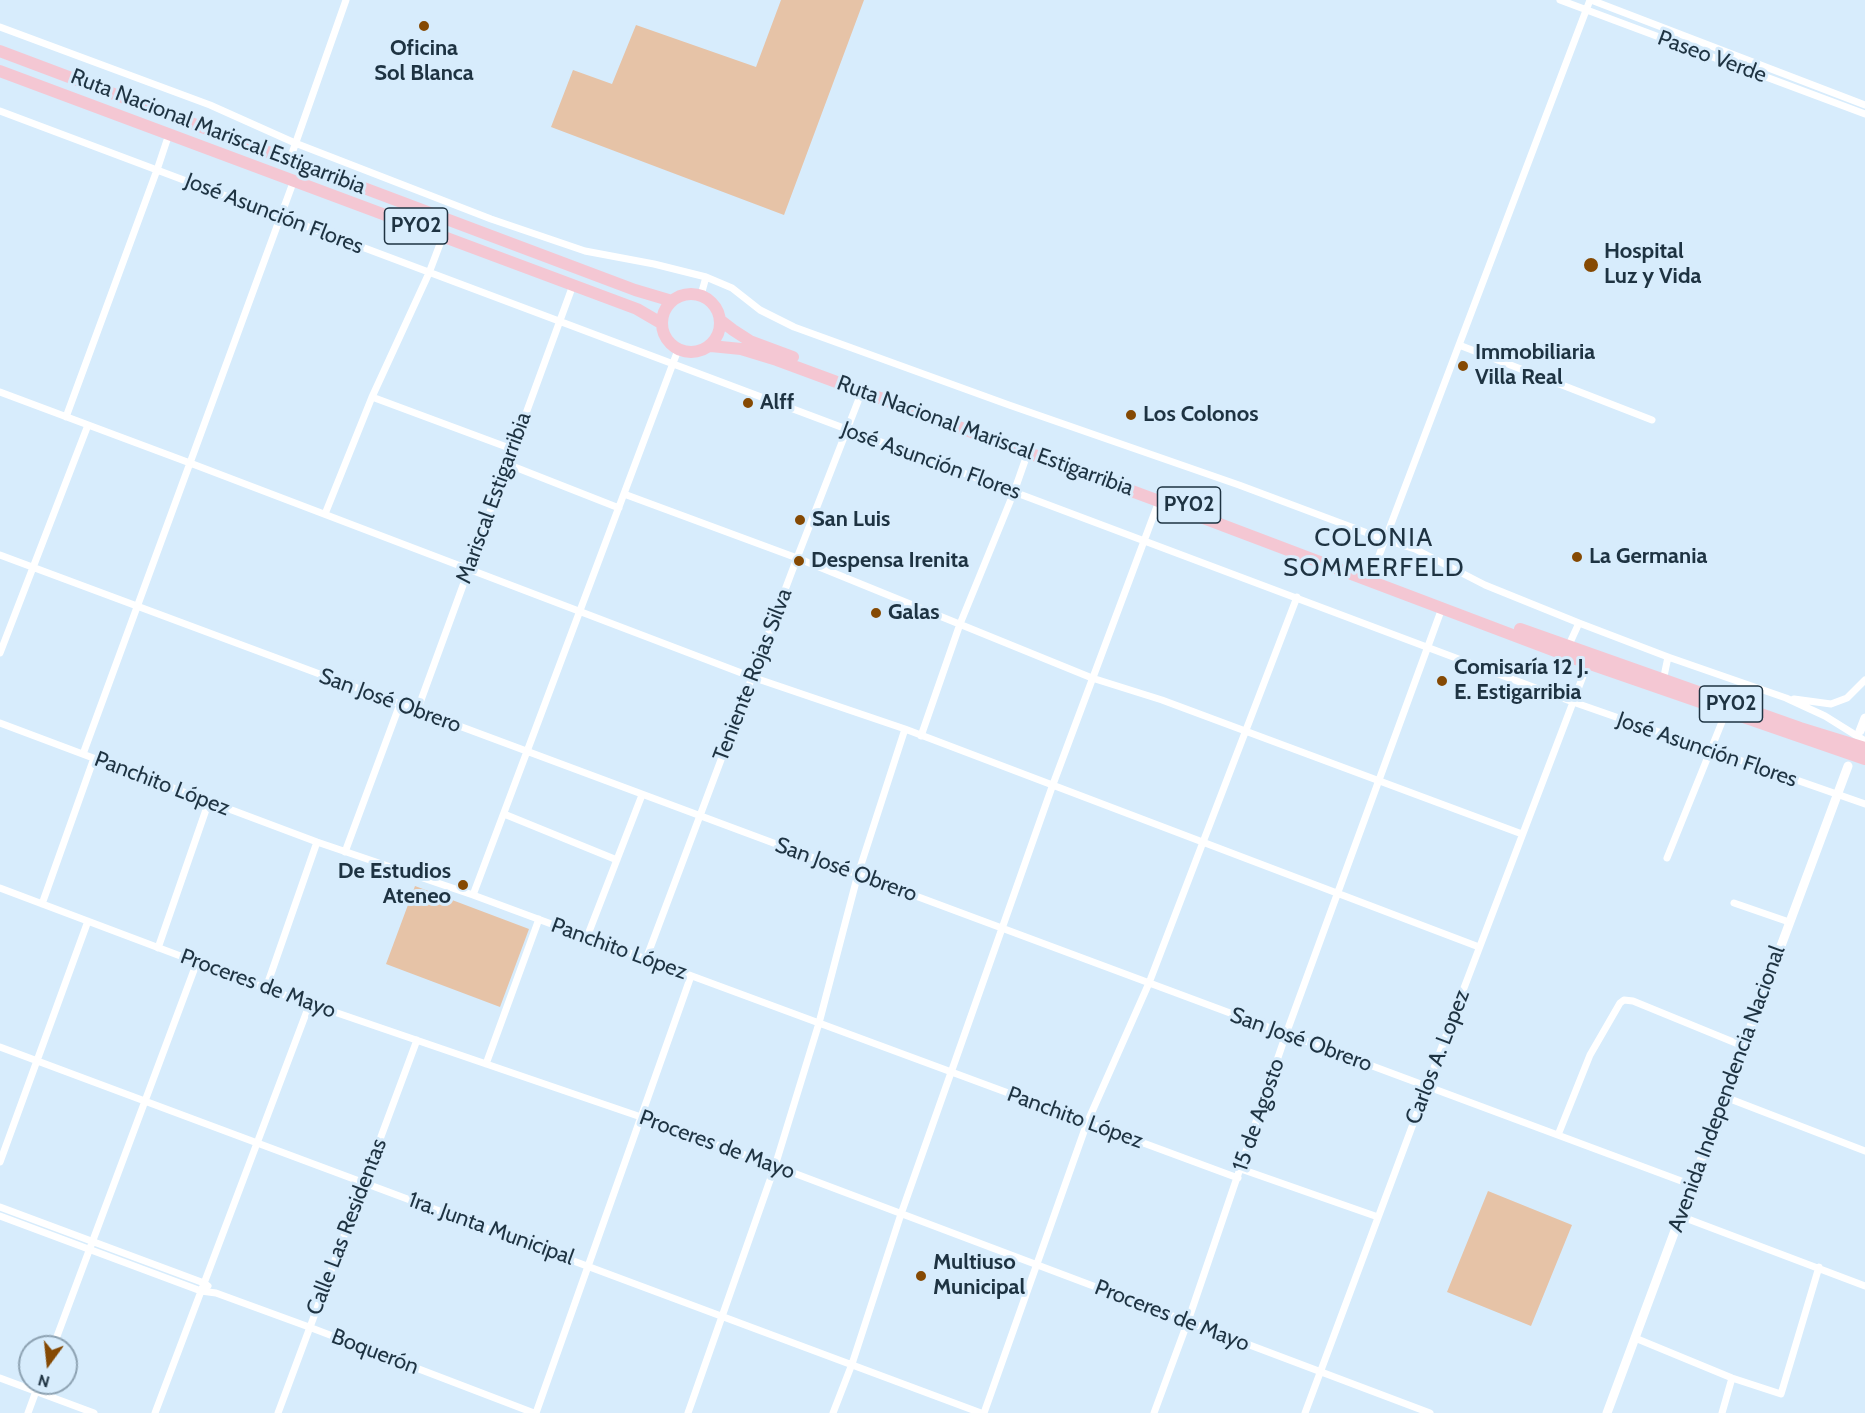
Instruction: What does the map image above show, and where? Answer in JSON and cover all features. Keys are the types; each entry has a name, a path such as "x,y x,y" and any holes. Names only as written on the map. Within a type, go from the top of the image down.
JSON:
{"highway":[{"name":"Ruta Nacional Mariscal Estigarribia","path":"0,51 672,301"},
{"name":"Ruta Nacional Mariscal Estigarribia","path":"0,71 637,309 661,323"},
{"path":"661,323 664,311 678,296 701,295"},
{"name":"PY02","path":"701,295 714,304 720,320"},
{"name":"Ruta Nacional Mariscal Estigarribia","path":"720,320 750,341 1444,602 1663,681 1865,748"},
{"path":"711,346 719,334 720,320"},
{"name":"PY02","path":"661,323 666,339 678,350 697,353 711,346"},
{"name":"Ruta Nacional Mariscal Estigarribia","path":"711,346 741,349 768,357 1160,501 1588,663 1865,759"}],"main road":[{"path":"1860,731 1865,718"},
{"name":"Avenida Independencia Nacional","path":"1607,1413 1848,766"}],"street":[{"path":"290,159 346,0"},
{"name":"Paseo Verde","path":"1560,0 1840,100 1865,105"},
{"path":"1372,574 1591,0"},
{"name":"Paseo Verde","path":"1591,0 1840,100 1865,114"},
{"path":"0,27 210,105 294,143 491,219 585,251 706,277 732,288 760,310 794,327 1415,549 1485,585 1579,623 1786,698 1825,716 1865,741"},
{"name":"José Asunción Flores","path":"0,111 1573,702 1865,804"},
{"path":"66,417 169,134"},
{"path":"83,754 294,180"},
{"path":"325,514 372,397 429,273 443,236"},
{"path":"701,295 706,277"},
{"name":"Mariscal Estigarribia","path":"417,711 573,285"},
{"path":"1459,345 1652,420"},
{"path":"473,895 678,350"},
{"name":"Teniente Rojas Silva","path":"646,959 862,391"},
{"path":"0,392 752,677 905,729 1052,787 1479,947"},
{"path":"372,397 512,449"},
{"path":"0,653 88,425"},
{"path":"921,736 960,624 1028,452"},
{"path":"507,464 619,508"},
{"path":"624,494 797,558 1092,678 1162,700 1522,834"},
{"path":"833,1413 852,1364 901,1214 1001,928 1092,678 1160,501"},
{"name":"San José Obrero","path":"0,555 1692,1185"},
{"path":"982,1413 1038,1265 1087,1123 1149,983 1297,597"},
{"name":"15 de Agosto","path":"1154,1413 1337,894 1442,608"},
{"path":"1568,646 1579,623"},
{"path":"0,627 9,631"},
{"path":"1663,681 1668,657"},
{"name":"Carlos A. Lopez","path":"1305,1413 1588,663"},
{"path":"1786,698 1832,704 1847,698 1865,680"},
{"path":"345,852 400,704"},
{"path":"1667,858 1726,712"},
{"name":"Panchito López","path":"0,723 317,842 539,919 1238,1178"},
{"path":"688,1413 776,1166 819,1023 858,874 905,729"},
{"path":"42,904 94,758"},
{"path":"587,937 642,795"},
{"path":"158,948 209,801"},
{"path":"504,814 617,860"},
{"path":"266,988 317,842"},
{"name":"Proceres de Mayo","path":"0,888 266,988 776,1166 1430,1413"},
{"path":"1734,903 1789,922"},
{"path":"486,1064 539,919"},
{"path":"0,1162 88,921"},
{"path":"57,1335 197,962"},
{"path":"535,1413 691,976"},
{"path":"1558,1135 1590,1055 1620,1003 1624,1000 1633,1001 1743,1046"},
{"path":"155,1413 310,1003"},
{"name":"Calle Las Residentas","path":"278,1413 417,1040"},
{"name":"1ra. Junta Municipal","path":"0,1047 982,1413"},
{"path":"1725,1097 1865,1151"},
{"path":"1241,1168 1378,1217"},
{"name":"Boquerón","path":"0,1207 204,1283 216,1293"},
{"name":"Boquerón","path":"0,1216 201,1291 216,1293 309,1327 535,1413"},
{"path":"1680,1216 1865,1286"},
{"path":"1635,1338 1732,1378 1781,1394 1819,1267"},
{"path":"0,1378 18,1384"},
{"path":"1722,1413 1732,1378"},
{"path":"28,1413 35,1395"},
{"path":"47,1395 94,1413"}],"shaded area":[{"path":"781,0 864,0 784,215 551,127 573,70 612,84 636,25 756,67"},
{"path":"415,886 529,929 500,1007 386,964"},
{"path":"1488,1191 1572,1225 1531,1326 1447,1292"}],"place":[{"name":"Oficina Sol Blanca","path":"424,26"},
{"name":"Hospital Luz y Vida","path":"1591,265"},
{"name":"Immobiliaria Villa Real","path":"1463,366"},
{"name":"Alff","path":"748,403"},
{"name":"Los Colonos","path":"1131,415"},
{"name":"San Luis","path":"800,520"},
{"name":"La Germania","path":"1577,557"},
{"name":"Despensa Irenita","path":"799,561"},
{"name":"Galas","path":"876,613"},
{"name":"Comisaría 12 J. E. Estigarribia","path":"1442,681"},
{"name":"De Estudios Ateneo","path":"463,885"},
{"name":"Multiuso Municipal","path":"921,1276"}],"district":[{"name":"COLONIA SOMMERFELD","path":"1374,553"}]}
